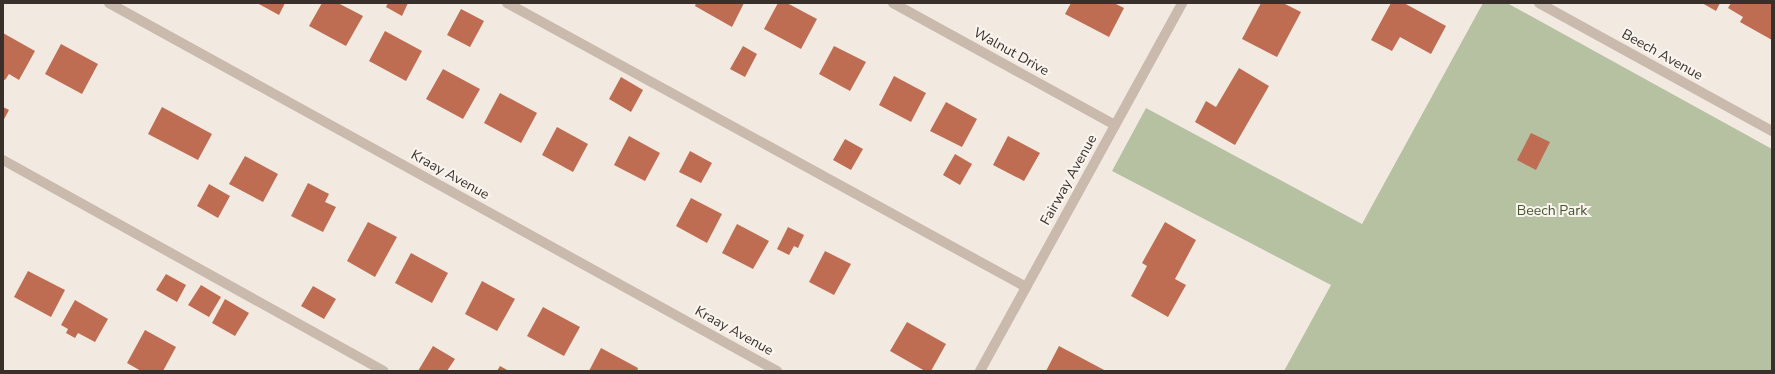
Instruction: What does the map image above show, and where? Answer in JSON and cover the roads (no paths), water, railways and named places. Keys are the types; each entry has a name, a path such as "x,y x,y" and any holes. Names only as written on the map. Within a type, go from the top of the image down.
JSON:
{"street":[{"name":"Kraay Avenue","path":"110,3 777,371"},
{"path":"507,3 1026,287"},
{"name":"Walnut Drive","path":"893,3 1115,125"},
{"name":"Fairway Avenue","path":"980,371 1182,3"},
{"name":"Beech Avenue","path":"1539,3 1772,131"},
{"path":"3,160 383,371"}],"park label":[{"name":"Beech Park","path":"1552,211"}]}
